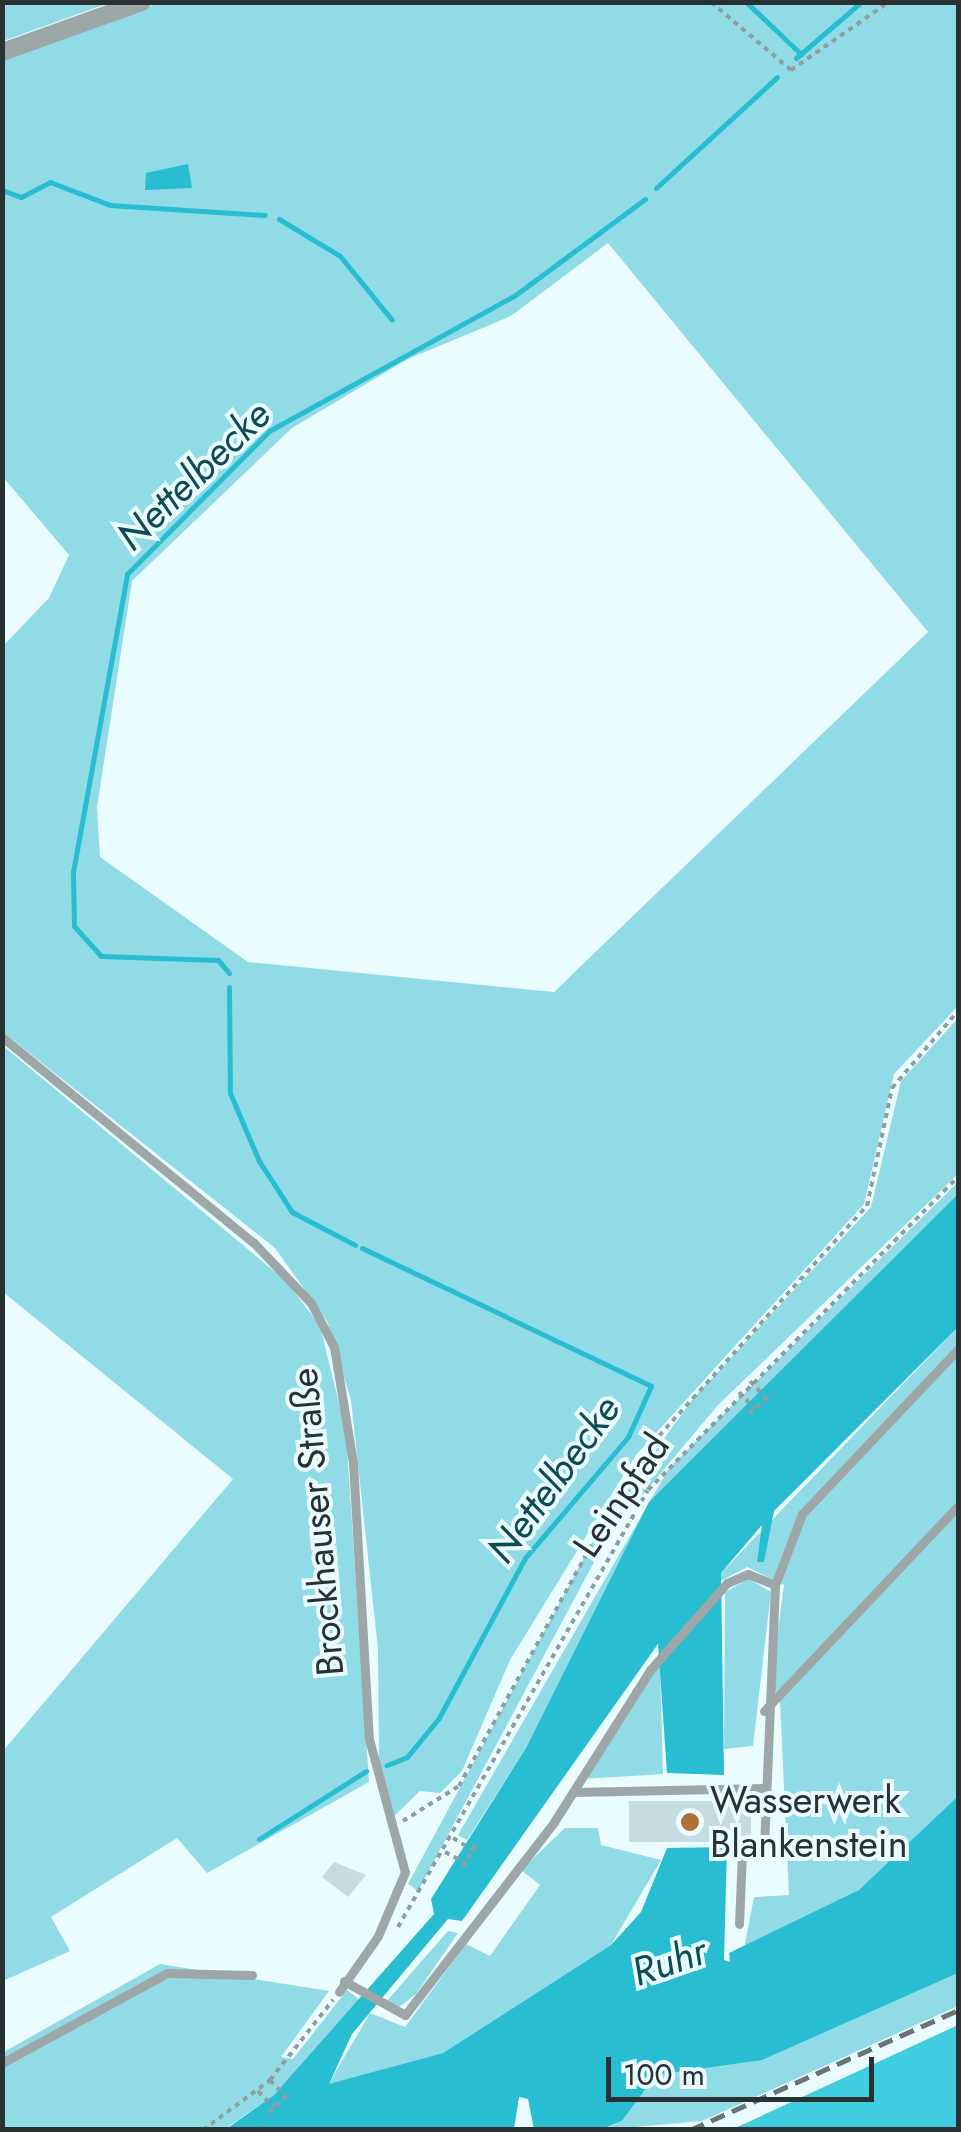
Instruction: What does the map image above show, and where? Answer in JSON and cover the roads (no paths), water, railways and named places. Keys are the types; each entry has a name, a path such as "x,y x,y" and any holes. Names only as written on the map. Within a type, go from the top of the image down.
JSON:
{"street":[{"path":"2,52 142,2"}],"lane":[{"name":"Brockhauser Straße","path":"2,1037 254,1242 323,1324 345,1400 368,1739 405,1872 394,1901 344,1980"},
{"path":"739,1924 742,1853 764,1852 764,1711 775,1585 802,1514 958,1349"},
{"path":"764,1711 958,1506"},
{"path":"339,1992 344,1980 379,2008 405,2015 574,1792 656,1663 727,1583 748,1574 775,1585"},
{"path":"574,1792 764,1788"},
{"path":"2,2063 166,1974 252,1976"}],"water":[{"path":"188,164 192,188 145,190 146,173"},
{"name":"Ruhr","path":"958,1194 958,1327 774,1511 764,1562 757,1562 762,1525 721,1573 724,1775 667,1773 658,1644 462,1921 448,1919 352,2034 329,2084 443,2053 611,1945 641,1912 667,1848 727,1847 724,1960 730,1962 729,1953 859,1890 958,1796 958,1973 762,2060 656,2075 622,2121 602,2129 534,2129 528,2099 519,2097 514,2129 225,2130 274,2095 434,1914 431,1899 526,1748 649,1502"}],"waterway":[{"path":"746,2 801,54"},
{"path":"796,58 861,2"},
{"name":"Nettelbecke","path":"656,188 777,77"},
{"path":"2,190 21,197 50,182 110,205 265,215"},
{"name":"Nettelbecke","path":"229,973 218,960 101,956 74,926 73,872 127,574 269,431 514,296 645,199"},
{"path":"279,219 340,256 392,320"},
{"name":"Nettelbecke","path":"229,987 230,1093 259,1161 292,1212 355,1245"},
{"name":"Nettelbecke","path":"362,1248 651,1386 628,1437 525,1558 439,1718 407,1757 387,1765"},
{"name":"Nettelbecke","path":"259,1839 366,1771"}],"railway":[{"path":"690,2130 958,2010"}],"place":[{"name":"Wasserwerk Blankenstein","path":"690,1822"}]}
